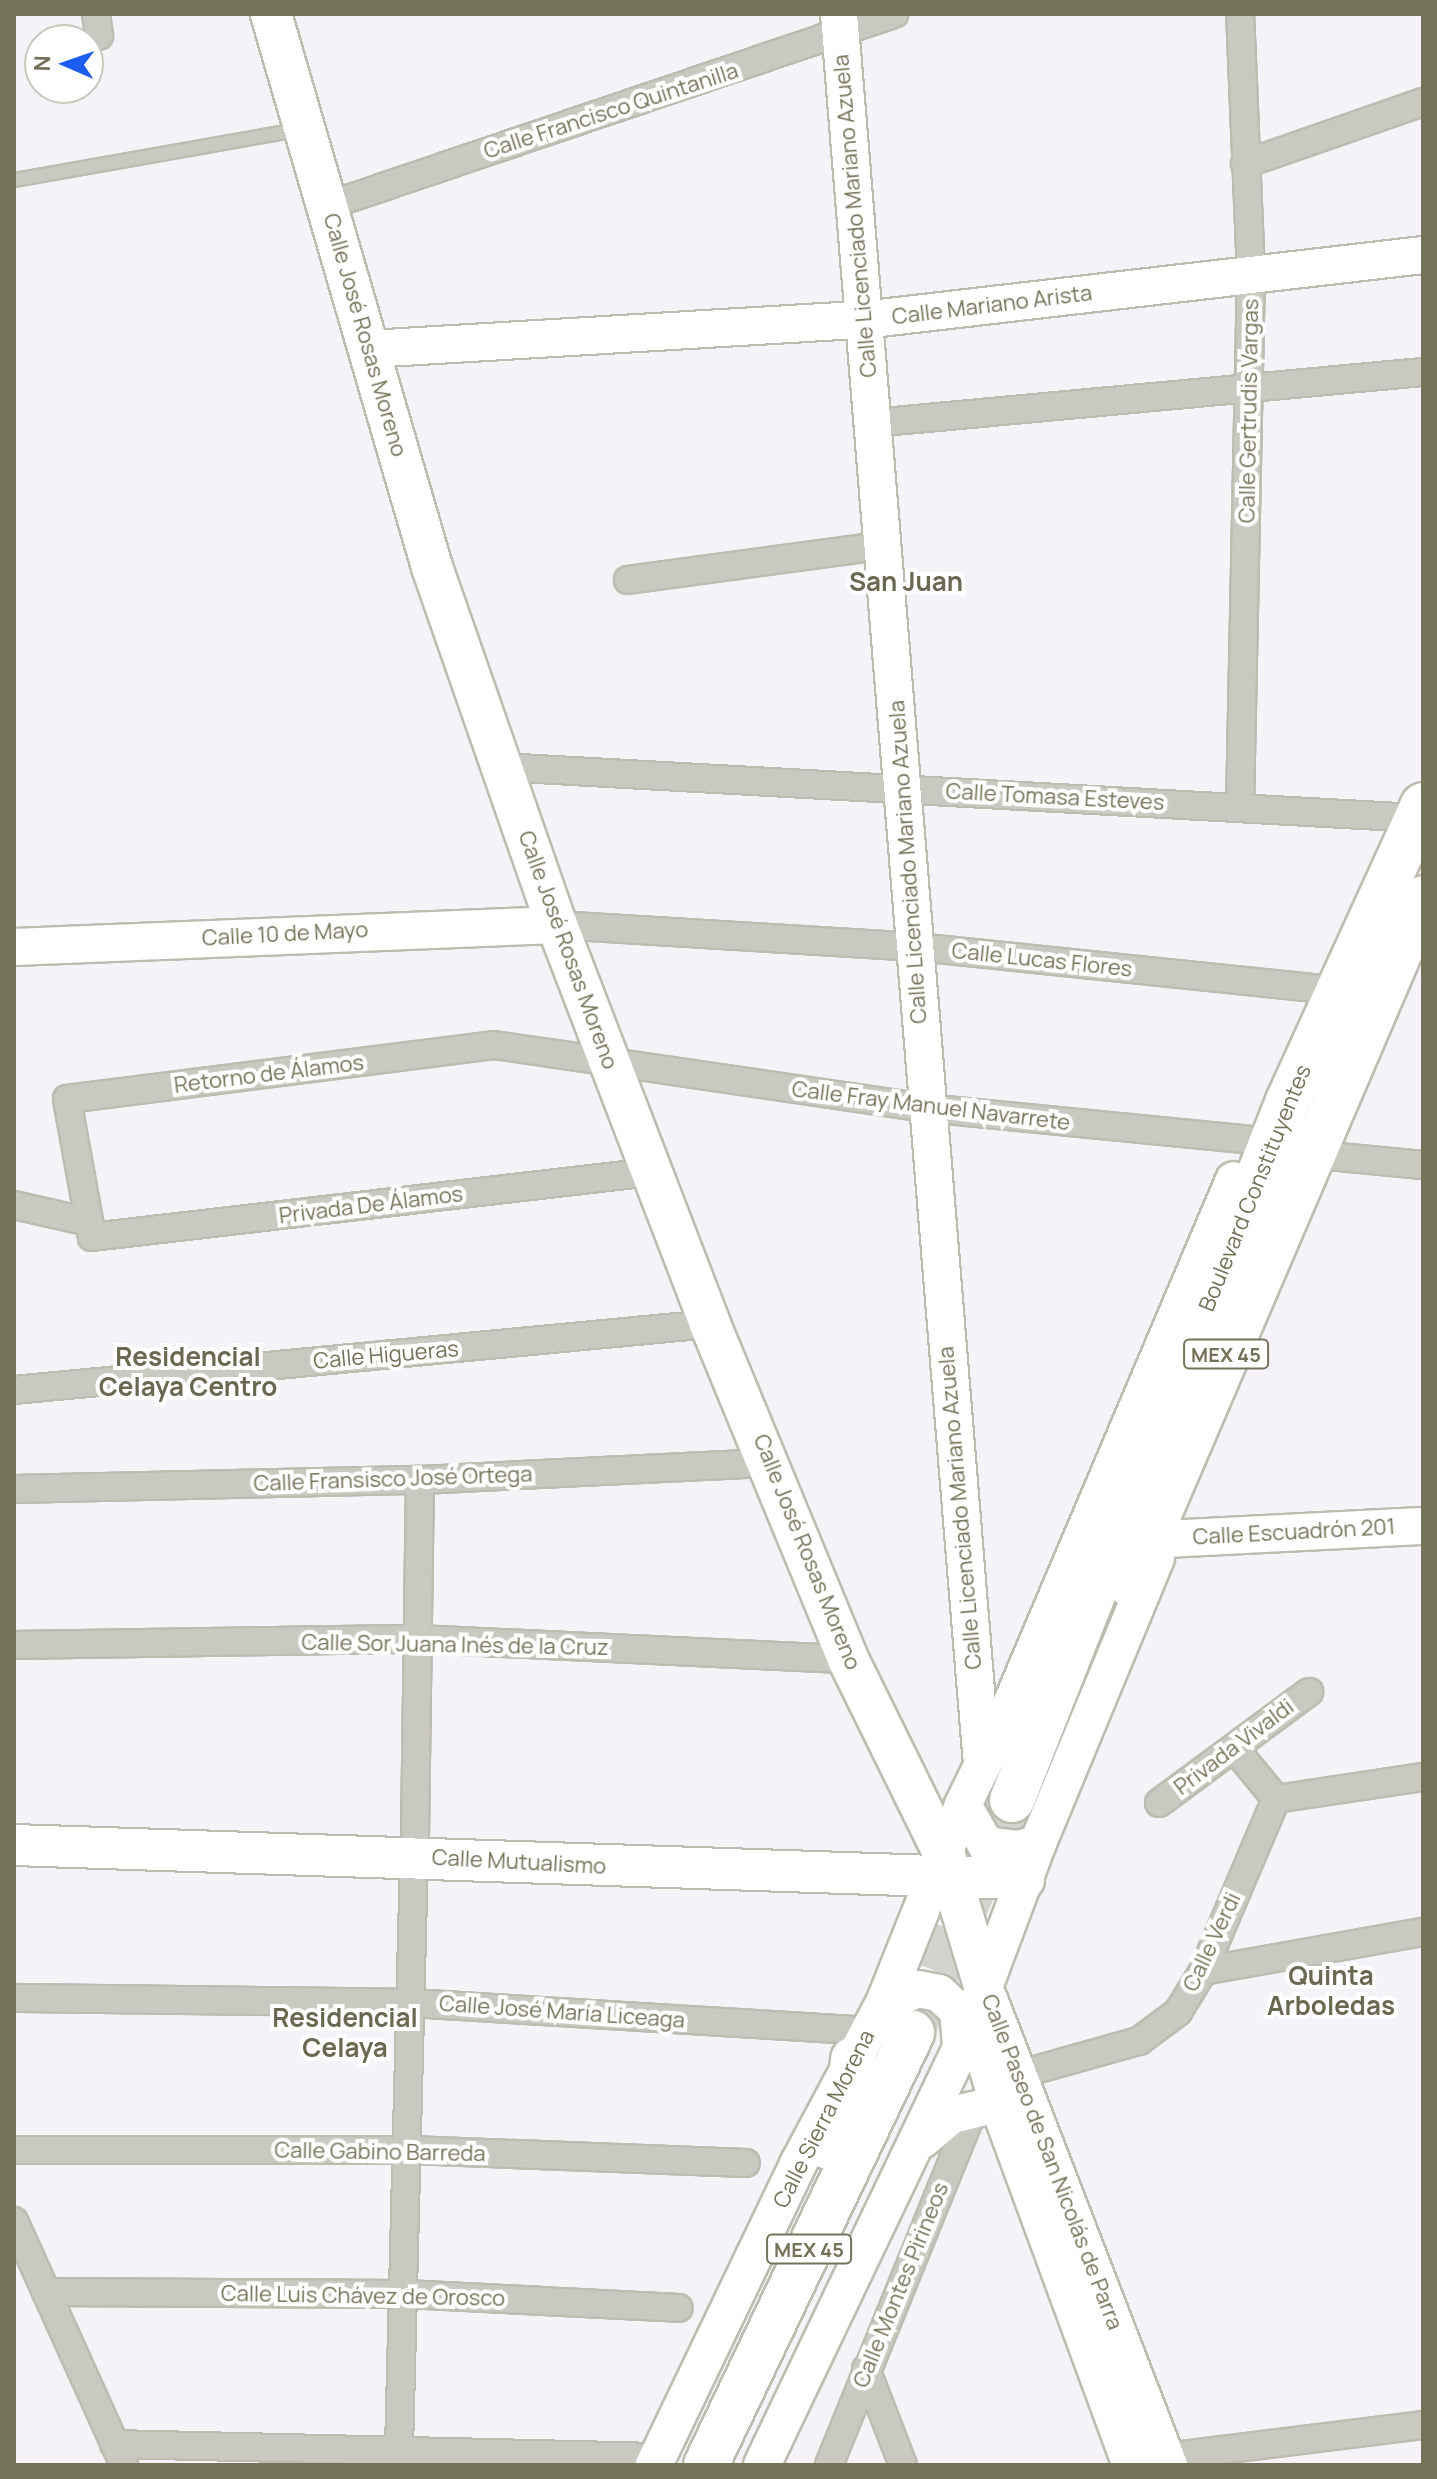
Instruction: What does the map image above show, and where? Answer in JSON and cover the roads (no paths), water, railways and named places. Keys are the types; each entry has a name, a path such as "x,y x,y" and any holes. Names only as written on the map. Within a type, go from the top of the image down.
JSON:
{"highway":[{"name":"Boulevard Constituyentes","path":"1027,1833 1308,1106 1336,990 1420,811"},
{"name":"Boulevard Constituyentes","path":"1308,1106 1382,996 1423,898"},
{"path":"664,2462 849,2103 922,2026"},
{"name":"MEX 45","path":"706,2465 922,2026"},
{"name":"MEX 45","path":"737,2465 922,2026"}],"main road":[{"name":"Calle José Rosas Moreno","path":"271,14 432,567 557,925 710,1324 772,1463 848,1659 943,1871"},
{"name":"Calle Mutualismo","path":"14,1824 943,1871 1027,1833"},
{"name":"Calle Mutualismo","path":"14,1845 414,1846"},
{"name":"Calle Paseo de San Nicolás de Parra","path":"922,2026 943,1871"}],"street":[{"name":"Calle Francisco Quintanilla","path":"327,206 840,25 894,14"},
{"name":"Calle Gertrudis Vargas","path":"1240,14 1251,274 1240,807"},
{"name":"Calle Licenciado Mariano Azuela","path":"840,25 881,546 917,947 926,1108 992,1712 982,1763"},
{"path":"1245,164 1423,102"},
{"name":"Calle Mariano Arista","path":"369,349 863,320 1423,255"},
{"path":"873,423 1423,372"},
{"path":"628,580 881,546"},
{"name":"Calle Tomasa Esteves","path":"501,767 1240,807 1420,811"},
{"name":"Calle 10 de Mayo","path":"14,947 557,925"},
{"name":"Calle Lucas Flores","path":"557,925 917,947 1336,990"},
{"path":"1382,996 1423,928"},
{"name":"Retorno de Álamos","path":"90,1230 67,1099 494,1045 610,1065"},
{"name":"Calle Fray Manuel Navarrete","path":"610,1065 926,1108 1251,1140"},
{"path":"963,1805 986,1845 1019,1849 1164,1539 1329,1156 1308,1106 1251,1140 992,1712"},
{"path":"1329,1156 1423,1165"},
{"name":"Privada De Álamos","path":"14,1205 90,1230 651,1172"},
{"name":"Calle Higueras","path":"14,1390 710,1324"},
{"name":"Calle Fransisco José Ortega","path":"14,1489 420,1480 772,1463"},
{"path":"399,2449 410,2150 420,1480"},
{"name":"Calle Escuadrón 201","path":"1164,1539 1423,1526"},
{"name":"Calle Sor Juana Inés de la Cruz","path":"14,1645 418,1639 848,1659"},
{"name":"Privada Vivaldi","path":"1159,1803 1309,1692"},
{"path":"1235,1749 1276,1799 1423,1777"},
{"name":"Calle Sierra Morena","path":"922,2026 943,1871 963,1805 982,1763"},
{"name":"Calle Verdi","path":"997,2095 1139,2041 1178,2012 1203,1971 1276,1799"},
{"path":"762,2465 918,2143 922,2026 1027,1833"},
{"path":"1203,1971 1423,1932"},
{"name":"Calle José María Liceaga","path":"14,1998 412,2003 922,2026"},
{"name":"Calle Paseo de San Nicolás de Parra","path":"922,2026 997,2095 1168,2461"},
{"path":"918,2143 952,2115 997,2095"},
{"name":"Calle Paseo de San Nicolás de Parra","path":"997,2095 1130,2464"},
{"name":"Calle Montes Pirineos","path":"829,2465 866,2369 997,2095"},
{"name":"Calle Gabino Barreda","path":"14,2150 410,2150 746,2163"},
{"path":"14,2221 119,2455 399,2449 664,2462"},
{"name":"Calle Luis Chávez de Orosco","path":"46,2292 405,2294 679,2308"},
{"path":"866,2369 903,2465"},
{"path":"1130,2464 1423,2425"}],"lane":[{"path":"14,180 305,129"}],"tunnel":[{"path":"912,2033 1012,1800"}],"district":[{"name":"San Juan","path":"906,582"},
{"name":"Residencial Celaya Centro","path":"188,1372"},
{"name":"Quinta Arboledas","path":"1331,1991"},
{"name":"Residencial Celaya","path":"345,2033"}]}
